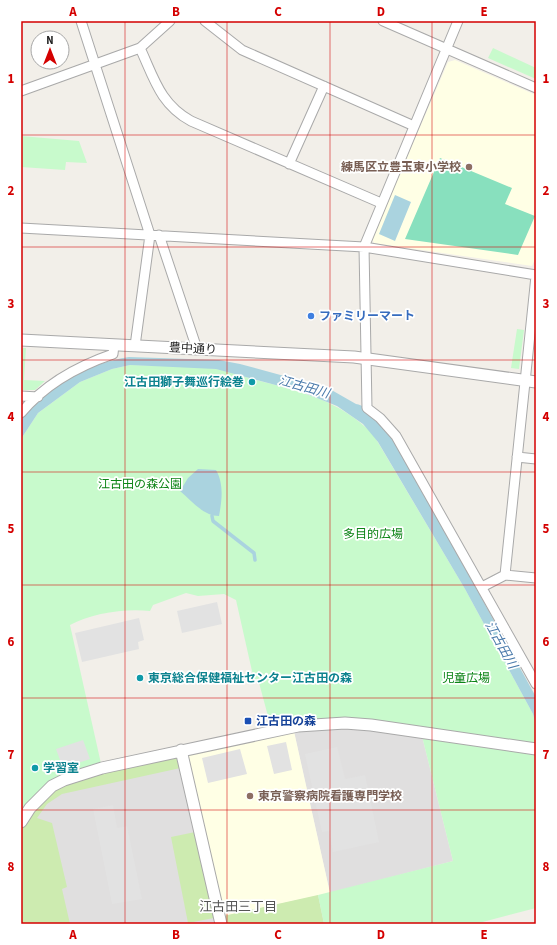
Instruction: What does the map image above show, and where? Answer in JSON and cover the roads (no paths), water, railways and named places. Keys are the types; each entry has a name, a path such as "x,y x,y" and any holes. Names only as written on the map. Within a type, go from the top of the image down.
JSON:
{"street":[{"path":"81,21 154,235 197,349"},
{"path":"21,91 140,48 170,21"},
{"path":"205,21 242,50 414,126"},
{"path":"383,21 536,88"},
{"path":"458,21 364,247 367,408 380,418 396,436 536,684"},
{"path":"140,48 162,96 176,113 191,121 381,204"},
{"path":"289,164 324,86"},
{"path":"21,228 364,247 536,275 505,575"},
{"path":"135,346 154,235"},
{"name":"豊中通り","path":"21,340 365,358 536,382"},
{"path":"21,413 47,388 68,374 114,354 114,345"},
{"path":"21,396 38,396"},
{"path":"517,457 536,459"},
{"path":"482,587 505,575 536,578"},
{"path":"21,822 40,796 64,780 102,768 298,726 345,723 371,724 535,748"},
{"path":"181,750 221,924"}],"water":[{"path":"395,195 411,202 395,241 379,234"},
{"name":"江古田川","path":"129,357 219,360 240,364 328,388 361,406 372,414 396,443 536,697 536,725 533,714 465,589 378,442 363,424 337,406 302,392 216,369 130,365 112,369 80,382 38,413 21,439 21,418 43,395 69,377 84,370 99,364"},
{"path":"198,469 216,470 219,475 222,492 219,516 203,510 180,491 188,478"}],"waterway":[{"path":"212,516 213,521 254,553 255,560"}],"place":[{"name":"練馬区立豊玉東小学校","path":"469,167"},
{"name":"ファミリーマート","path":"311,316"},
{"name":"江古田獅子舞巡行絵巻","path":"252,382"},
{"name":"東京総合保健福祉センター江古田の森","path":"140,678"},
{"name":"江古田の森","path":"248,721"},
{"name":"学習室","path":"35,768"},
{"name":"東京警察病院看護専門学校","path":"250,796"}],"district":[{"name":"江古田三丁目","path":"238,907"}],"park label":[{"name":"江古田の森公園","path":"140,484"},
{"name":"多目的広場","path":"373,534"},
{"name":"児童広場","path":"466,678"}]}
